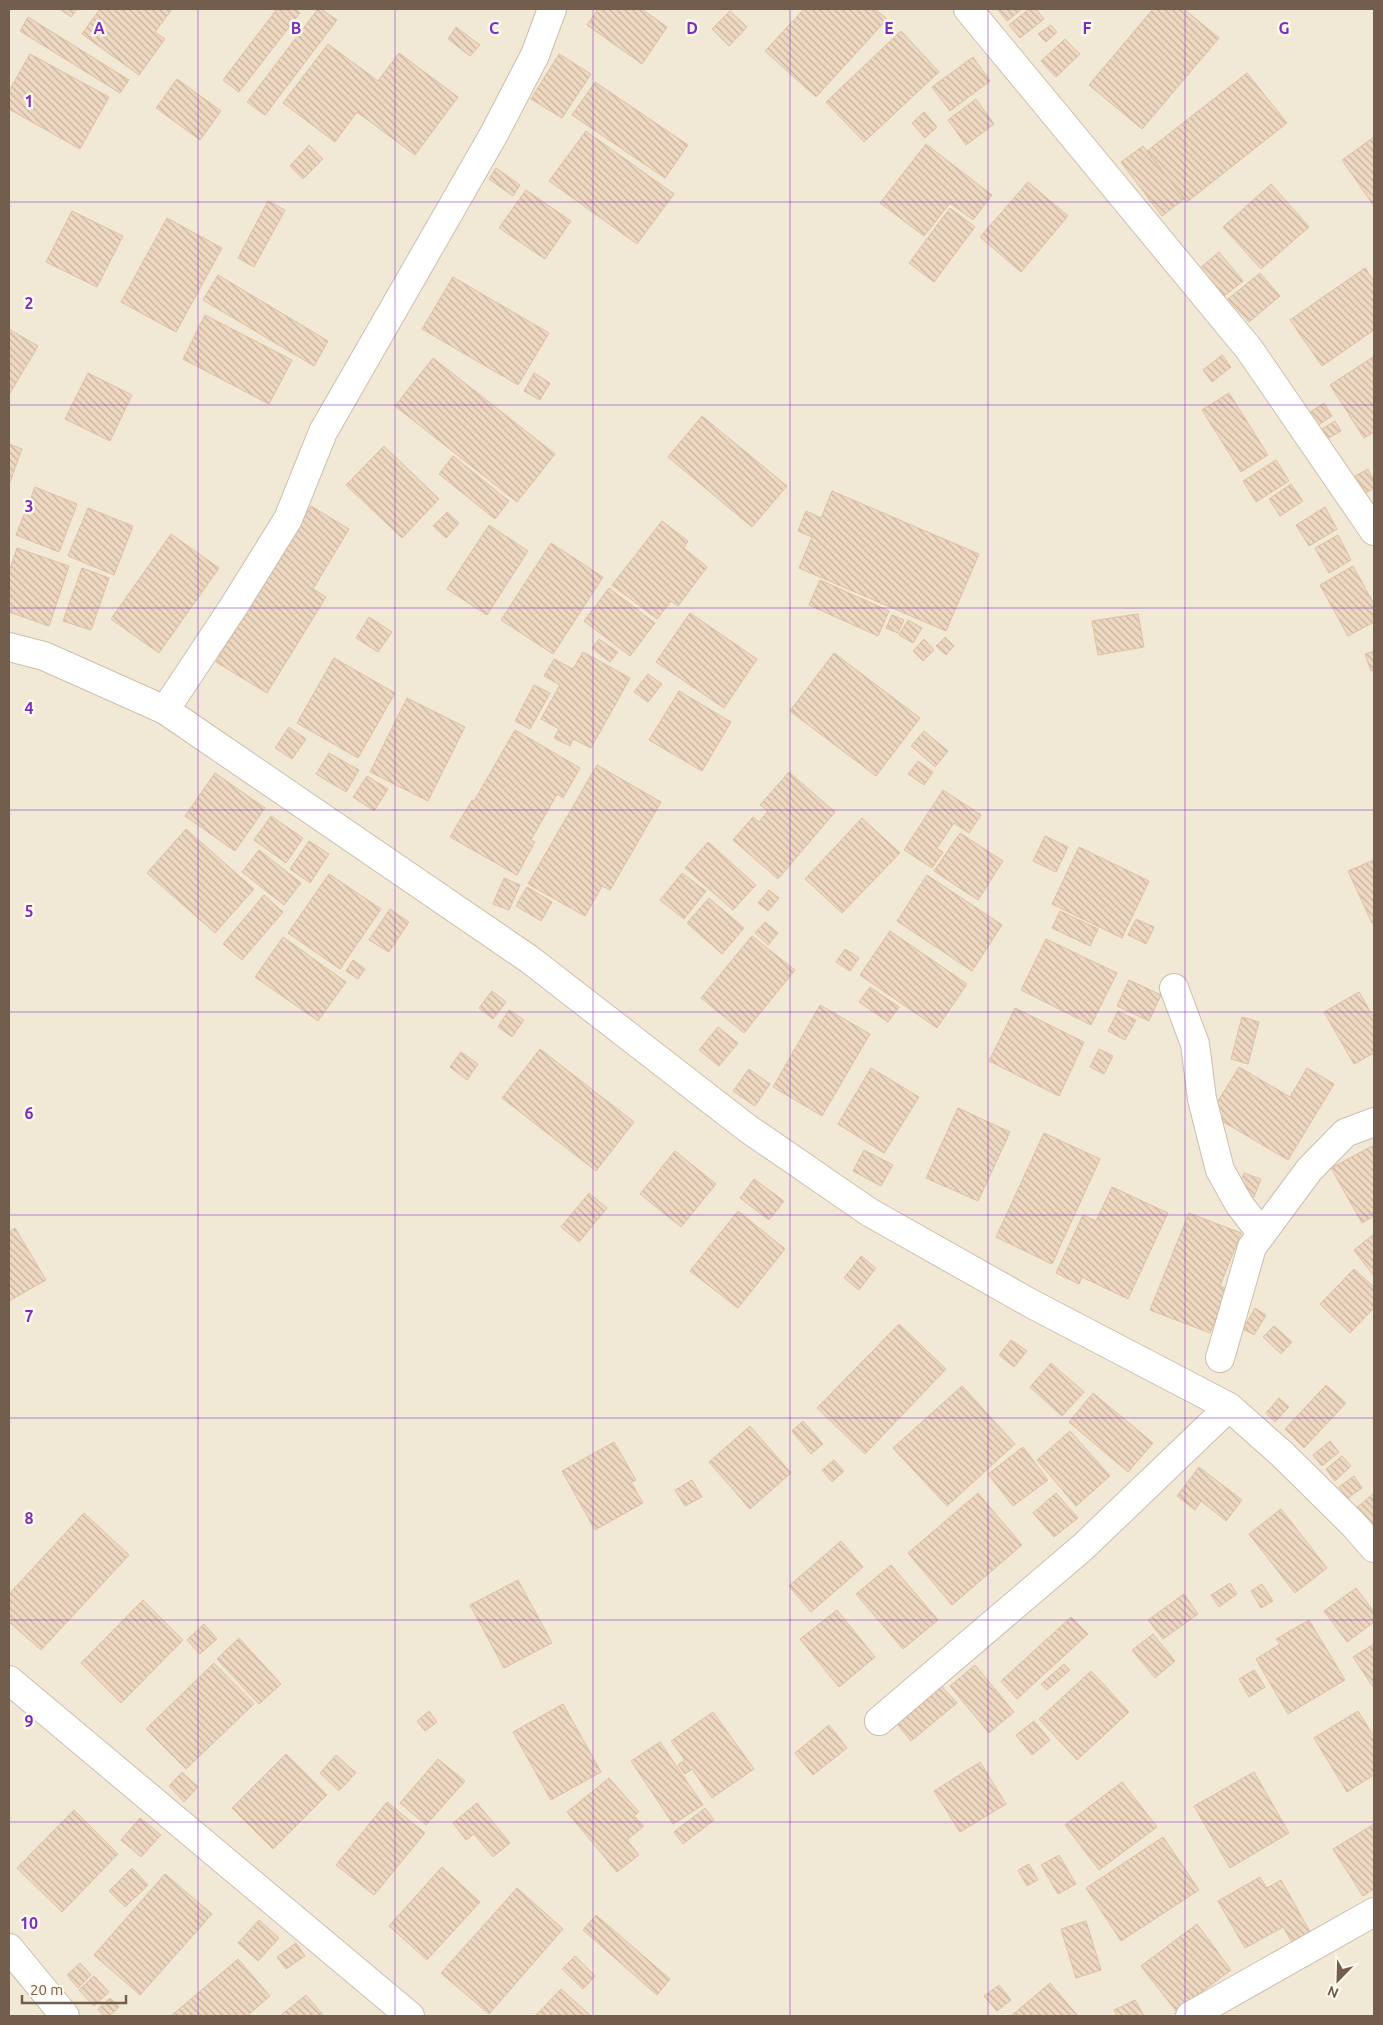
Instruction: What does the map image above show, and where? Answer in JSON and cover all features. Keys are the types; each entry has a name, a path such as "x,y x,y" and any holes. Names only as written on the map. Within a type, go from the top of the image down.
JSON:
{"street":[{"path":"165,710 234,606 288,519 323,432 494,134 535,55 552,9"},
{"path":"968,9 1249,349 1374,531"},
{"path":"9,647 44,656 165,710 529,959 747,1128 869,1212 1032,1304 1229,1408 1288,1461 1354,1525 1374,1548"},
{"path":"1174,988 1195,1044 1202,1100 1220,1170 1239,1204 1262,1234"},
{"path":"1220,1358 1252,1247 1309,1170 1345,1134 1374,1122"},
{"path":"879,1721 1083,1547 1229,1408"},
{"path":"9,1680 410,2016"},
{"path":"1190,2016 1374,1912"},
{"path":"9,1948 65,2016"}],"shaded area":[{"path":"9,9 1374,9 1374,2016 9,2016"}],"building":[{"path":"60,9 77,9 71,17"},
{"path":"100,9 172,9 155,32 165,39 139,75 82,34"},
{"path":"277,9 295,9 300,13 239,92 223,80"},
{"path":"318,9 321,9 337,20 265,115 247,102"},
{"path":"598,9 642,9 667,27 642,64 587,25"},
{"path":"804,9 875,9 887,19 816,97 765,51"},
{"path":"997,9 1022,9 1007,21"},
{"path":"1029,9 1036,9 1044,19 1020,38 1009,25"},
{"path":"1153,9 1184,9 1219,38 1142,129 1089,85"},
{"path":"730,11 747,27 729,46 712,29"},
{"path":"28,17 129,80 120,93 20,31"},
{"path":"1051,25 1057,32 1046,42 1038,34"},
{"path":"456,27 480,45 470,56 448,39"},
{"path":"901,31 939,72 864,142 826,102"},
{"path":"1065,39 1080,54 1056,77 1041,61"},
{"path":"328,44 378,81 399,53 458,97 415,155 357,112 335,142 283,103"},
{"path":"30,54 109,97 80,149 9,109 9,91"},
{"path":"559,54 591,74 562,118 531,99"},
{"path":"973,57 990,81 950,111 932,87"},
{"path":"1247,73 1287,123 1187,202 1147,151"},
{"path":"177,79 221,111 200,140 156,108"},
{"path":"595,82 688,145 665,178 572,115"},
{"path":"976,99 994,124 966,145 948,120"},
{"path":"924,112 937,127 925,138 912,123"},
{"path":"586,131 674,194 637,244 549,181"},
{"path":"1374,137 1374,206 1342,160"},
{"path":"926,144 992,195 973,220 950,203 924,236 880,203"},
{"path":"309,145 323,159 303,179 290,166"},
{"path":"1143,146 1184,199 1162,216 1121,162"},
{"path":"496,168 520,185 513,196 489,179"},
{"path":"1028,182 1068,216 1021,272 980,237"},
{"path":"1271,184 1309,227 1261,269 1223,227"},
{"path":"526,190 571,221 545,259 499,228"},
{"path":"268,201 285,210 254,267 238,258"},
{"path":"950,208 975,227 934,282 909,263"},
{"path":"72,211 123,236 97,287 46,262"},
{"path":"167,218 222,248 176,332 121,302"},
{"path":"1219,252 1243,281 1223,297 1200,268"},
{"path":"1365,268 1374,281 1374,330 1322,366 1290,320"},
{"path":"1260,273 1280,296 1249,322 1228,299"},
{"path":"218,275 328,341 314,366 203,300"},
{"path":"453,277 549,333 518,385 422,329"},
{"path":"205,315 292,360 269,404 183,359"},
{"path":"9,329 38,346 9,395"},
{"path":"1222,355 1231,367 1212,382 1203,370"},
{"path":"1373,357 1374,432 1364,438 1330,385"},
{"path":"433,358 555,454 517,502 395,406"},
{"path":"88,373 132,395 110,441 65,419"},
{"path":"534,373 550,383 540,400 524,391"},
{"path":"1229,393 1268,455 1241,472 1202,410"},
{"path":"1324,403 1332,416 1317,426 1309,413"},
{"path":"702,416 787,486 752,527 668,457"},
{"path":"1335,421 1341,431 1327,439 1322,429"},
{"path":"9,444 22,449 9,485"},
{"path":"384,446 439,499 402,538 346,485"},
{"path":"453,456 509,501 495,519 439,474"},
{"path":"1276,460 1289,481 1256,502 1243,481"},
{"path":"1368,469 1374,480 1374,488 1366,493 1355,476"},
{"path":"1291,484 1303,501 1280,516 1269,499"},
{"path":"35,487 77,504 59,552 16,535"},
{"path":"832,491 979,554 946,631 799,568 812,537 798,531 806,511 821,518"},
{"path":"311,506 349,529 313,589 326,597 267,693 216,662"},
{"path":"1325,507 1337,529 1309,546 1296,525"},
{"path":"88,508 133,526 114,575 68,556"},
{"path":"447,512 459,523 446,538 433,526"},
{"path":"662,521 688,541 684,548 707,567 678,606 671,601 657,619 612,585"},
{"path":"489,525 528,551 487,615 447,589"},
{"path":"171,534 219,568 159,653 111,619"},
{"path":"1338,535 1351,560 1329,573 1315,548"},
{"path":"551,543 603,577 553,654 501,620"},
{"path":"17,548 69,566 49,626 9,612 9,572"},
{"path":"1353,566 1374,604 1374,622 1348,636 1320,585"},
{"path":"82,568 109,578 91,630 63,621"},
{"path":"820,580 889,611 878,636 809,605"},
{"path":"609,588 655,623 630,656 584,621"},
{"path":"690,613 757,659 724,708 656,662"},
{"path":"1138,614 1144,647 1098,655 1092,621"},
{"path":"892,615 904,620 898,633 886,628"},
{"path":"369,617 392,632 378,652 356,638"},
{"path":"908,620 922,628 913,643 899,635"},
{"path":"945,637 954,646 946,655 936,646"},
{"path":"599,639 618,652 610,662 592,648"},
{"path":"924,639 934,650 923,661 913,651"},
{"path":"1374,651 1374,670 1371,671 1365,654"},
{"path":"583,652 630,678 591,748 573,739 570,746 554,738 559,729 541,719 560,685 544,676 554,659 573,669"},
{"path":"834,653 920,718 876,776 790,711"},
{"path":"334,658 395,693 358,758 297,723"},
{"path":"648,674 662,684 648,702 634,692"},
{"path":"534,685 550,693 530,729 515,721"},
{"path":"679,691 731,722 702,771 649,740"},
{"path":"407,698 465,727 428,801 370,772"},
{"path":"289,727 306,739 292,759 275,748"},
{"path":"515,730 580,768 563,798 557,794 531,840 535,842 517,875 450,837 472,800 474,801"},
{"path":"924,731 948,751 935,767 911,746"},
{"path":"329,753 359,770 346,792 316,774"},
{"path":"918,761 933,772 924,785 908,774"},
{"path":"597,765 661,802 610,890 602,886 585,916 528,884"},
{"path":"789,772 835,812 778,879 733,840 753,817 759,822 768,811 760,805"},
{"path":"215,773 265,808 235,851 185,816"},
{"path":"367,776 388,789 374,811 353,797"},
{"path":"943,790 981,815 969,833 954,823 937,848 943,852 932,868 904,850"},
{"path":"271,816 303,838 286,863 254,840"},
{"path":"862,818 900,853 842,913 805,879"},
{"path":"186,829 254,889 215,933 147,873"},
{"path":"960,833 1003,861 978,900 934,871"},
{"path":"1045,836 1068,847 1056,872 1033,861"},
{"path":"309,841 329,854 310,883 290,869"},
{"path":"708,842 756,885 733,910 685,868"},
{"path":"1079,847 1149,881 1122,938 1052,904"},
{"path":"259,850 301,883 284,905 242,872"},
{"path":"1374,860 1374,922 1372,923 1348,871"},
{"path":"682,873 706,891 684,919 660,900"},
{"path":"329,874 381,909 340,969 288,933"},
{"path":"927,875 1002,925 972,971 897,921"},
{"path":"504,878 520,885 509,910 493,904"},
{"path":"527,887 552,902 541,921 516,906"},
{"path":"769,890 779,898 768,911 758,903"},
{"path":"264,895 283,912 242,960 223,944"},
{"path":"709,898 744,928 722,954 687,923"},
{"path":"390,909 409,922 389,952 369,940"},
{"path":"1060,911 1098,929 1090,946 1052,928"},
{"path":"1136,919 1154,927 1146,944 1128,935"},
{"path":"765,922 778,933 768,945 755,933"},
{"path":"890,931 967,984 937,1028 860,975"},
{"path":"752,936 795,970 744,1033 701,998"},
{"path":"283,937 346,982 318,1021 255,977"},
{"path":"1046,939 1117,973 1091,1025 1021,990"},
{"path":"845,949 859,958 850,971 836,962"},
{"path":"353,960 365,969 358,979 346,971"},
{"path":"1129,980 1161,995 1149,1021 1117,1006"},
{"path":"870,987 899,1007 888,1022 859,1002"},
{"path":"492,991 506,1002 493,1019 479,1008"},
{"path":"1359,992 1374,1018 1374,1053 1354,1064 1324,1012"},
{"path":"820,1005 870,1034 822,1116 773,1087"},
{"path":"1015,1008 1084,1042 1059,1096 989,1061"},
{"path":"509,1010 524,1020 512,1037 498,1027"},
{"path":"1118,1011 1136,1020 1125,1040 1108,1031"},
{"path":"1242,1017 1259,1022 1248,1064 1231,1059"},
{"path":"718,1027 738,1043 719,1066 699,1050"},
{"path":"540,1049 634,1122 596,1171 502,1098"},
{"path":"1099,1049 1113,1056 1104,1074 1090,1067"},
{"path":"461,1052 478,1064 467,1080 450,1067"},
{"path":"1239,1067 1290,1097 1307,1068 1334,1084 1288,1160 1210,1114"},
{"path":"871,1068 919,1097 884,1153 838,1124"},
{"path":"749,1069 770,1084 755,1106 733,1091"},
{"path":"958,1108 1010,1132 978,1201 926,1178"},
{"path":"1044,1133 1100,1159 1052,1264 996,1237"},
{"path":"1374,1145 1374,1216 1362,1223 1331,1168"},
{"path":"864,1150 893,1165 881,1186 853,1171"},
{"path":"675,1151 716,1184 681,1227 640,1194"},
{"path":"1244,1173 1261,1179 1254,1197 1237,1190"},
{"path":"754,1179 784,1201 769,1220 740,1198"},
{"path":"1112,1187 1168,1213 1128,1299 1082,1277 1079,1284 1056,1273 1083,1215 1096,1221"},
{"path":"589,1193 607,1208 579,1242 561,1227"},
{"path":"738,1211 785,1249 738,1308 690,1271"},
{"path":"1189,1213 1241,1233 1220,1286 1228,1290 1210,1333 1150,1310"},
{"path":"15,1228 46,1280 9,1301 9,1232"},
{"path":"1374,1234 1374,1276 1354,1250"},
{"path":"861,1256 876,1268 859,1290 844,1278"},
{"path":"1354,1269 1374,1287 1374,1308 1350,1333 1320,1304"},
{"path":"1255,1308 1266,1315 1254,1335 1243,1329"},
{"path":"899,1324 946,1369 865,1454 817,1408"},
{"path":"1274,1326 1292,1342 1281,1354 1263,1337"},
{"path":"1011,1340 1027,1351 1014,1367 999,1355"},
{"path":"1051,1363 1084,1392 1062,1416 1030,1387"},
{"path":"1326,1385 1346,1403 1304,1448 1285,1429"},
{"path":"962,1386 1015,1444 947,1506 893,1448"},
{"path":"1093,1393 1153,1443 1128,1472 1069,1422"},
{"path":"1279,1398 1289,1407 1275,1422 1266,1413"},
{"path":"803,1421 823,1444 811,1454 792,1431"},
{"path":"750,1426 791,1473 750,1509 709,1462"},
{"path":"1070,1431 1110,1476 1076,1506 1037,1460"},
{"path":"1330,1441 1339,1452 1322,1466 1313,1455"},
{"path":"614,1442 636,1480 631,1482 643,1503 595,1530 562,1471"},
{"path":"1023,1447 1048,1480 1013,1506 988,1474"},
{"path":"1342,1456 1351,1466 1335,1481 1326,1469"},
{"path":"834,1460 844,1471 832,1482 822,1470"},
{"path":"1199,1467 1242,1500 1226,1521 1201,1501 1195,1510 1177,1496"},
{"path":"1354,1476 1362,1488 1347,1499 1339,1487"},
{"path":"692,1480 702,1497 685,1506 675,1490"},
{"path":"978,1493 1022,1545 952,1605 908,1553"},
{"path":"1056,1493 1078,1518 1054,1537 1033,1513"},
{"path":"1374,1493 1374,1534 1355,1509"},
{"path":"1281,1509 1327,1568 1295,1593 1249,1534"},
{"path":"84,1513 129,1555 41,1650 9,1622 9,1594"},
{"path":"841,1541 863,1567 811,1612 789,1586"},
{"path":"891,1565 938,1620 903,1649 856,1594"},
{"path":"518,1580 552,1643 504,1668 470,1605"},
{"path":"1230,1583 1237,1594 1219,1607 1211,1595"},
{"path":"1262,1584 1273,1601 1261,1608 1251,1591"},
{"path":"1356,1588 1374,1612 1374,1622 1347,1642 1324,1611"},
{"path":"1184,1594 1198,1614 1163,1639 1148,1620"},
{"path":"143,1600 183,1640 121,1703 81,1663"},
{"path":"837,1610 875,1657 839,1687 800,1639"},
{"path":"1071,1617 1088,1634 1017,1699 1001,1681"},
{"path":"1309,1620 1345,1680 1288,1714 1256,1659 1280,1644 1276,1639"},
{"path":"204,1624 217,1639 200,1654 187,1640"},
{"path":"1153,1634 1175,1661 1155,1678 1132,1650"},
{"path":"239,1638 281,1684 259,1704 217,1659"},
{"path":"1374,1644 1374,1688 1353,1657"},
{"path":"214,1663 254,1704 186,1769 146,1729"},
{"path":"1064,1664 1070,1670 1047,1690 1041,1684"},
{"path":"975,1665 1014,1712 989,1733 950,1686"},
{"path":"1254,1670 1265,1687 1249,1697 1239,1679"},
{"path":"1091,1671 1129,1712 1077,1760 1039,1719"},
{"path":"938,1682 957,1703 911,1741 893,1719"},
{"path":"563,1704 601,1772 551,1800 513,1732"},
{"path":"429,1711 437,1722 425,1731 417,1721"},
{"path":"1358,1711 1374,1737 1374,1775 1347,1792 1314,1738"},
{"path":"713,1712 754,1769 712,1798 692,1769 685,1774 678,1765 685,1760 671,1741"},
{"path":"1034,1721 1050,1740 1032,1755 1016,1735"},
{"path":"829,1725 847,1748 813,1775 795,1753"},
{"path":"660,1742 703,1805 673,1824 631,1761"},
{"path":"286,1754 327,1795 273,1849 232,1808"},
{"path":"336,1755 356,1773 339,1791 320,1773"},
{"path":"438,1759 465,1781 426,1825 400,1803"},
{"path":"980,1762 1006,1804 960,1832 934,1791"},
{"path":"182,1772 198,1787 184,1802 169,1786"},
{"path":"1254,1772 1289,1833 1230,1868 1194,1806"},
{"path":"609,1778 639,1812 634,1816 644,1826 627,1840 639,1855 617,1872 567,1812"},
{"path":"1122,1782 1157,1827 1099,1870 1065,1825"},
{"path":"387,1802 425,1833 374,1895 336,1865"},
{"path":"477,1803 510,1843 493,1857 474,1834 466,1840 453,1823"},
{"path":"705,1808 714,1820 683,1844 674,1832"},
{"path":"74,1810 118,1854 62,1912 17,1868"},
{"path":"140,1818 161,1835 141,1857 121,1840"},
{"path":"1374,1824 1374,1889 1363,1896 1333,1849"},
{"path":"1163,1837 1199,1890 1121,1941 1086,1888"},
{"path":"1059,1855 1076,1884 1058,1894 1041,1865"},
{"path":"1029,1864 1038,1880 1027,1886 1018,1870"},
{"path":"442,1867 480,1902 427,1960 389,1926"},
{"path":"132,1868 148,1885 125,1907 109,1891"},
{"path":"165,1874 212,1914 140,1995 94,1955"},
{"path":"1260,1877 1267,1888 1281,1880 1310,1932 1292,1942 1283,1927 1245,1948 1218,1901"},
{"path":"517,1888 563,1929 489,2014 441,1973"},
{"path":"596,1915 670,1979 657,1995 583,1930"},
{"path":"259,1920 279,1938 258,1961 238,1943"},
{"path":"1086,1921 1101,1970 1076,1978 1061,1929"},
{"path":"1197,1924 1231,1970 1176,2011 1141,1966"},
{"path":"296,1943 305,1956 286,1969 277,1957"},
{"path":"575,1956 595,1976 583,1989 562,1969"},
{"path":"238,1959 270,1996 247,2016 171,2016"},
{"path":"80,1963 91,1975 78,1988 67,1975"},
{"path":"94,1976 109,1992 94,2006 79,1990"},
{"path":"1050,1983 1078,2016 1011,2016"},
{"path":"999,1985 1011,2000 997,2011 984,1996"},
{"path":"561,1989 591,2016 535,2016"},
{"path":"306,1995 324,2016 280,2016"},
{"path":"110,1998 119,2007 109,2016 104,2016 98,2009"},
{"path":"1135,2000 1144,2016 1117,2016 1114,2010"}]}
